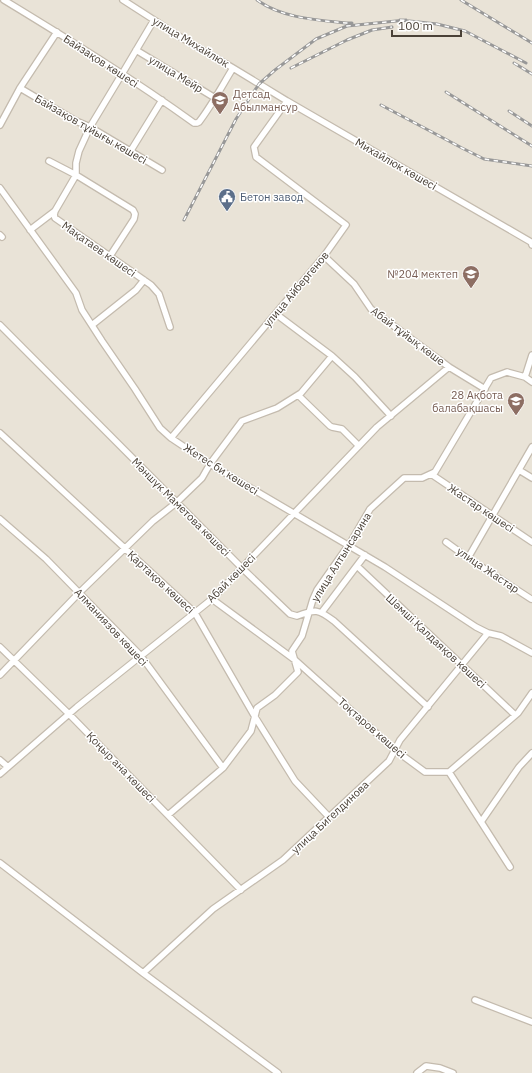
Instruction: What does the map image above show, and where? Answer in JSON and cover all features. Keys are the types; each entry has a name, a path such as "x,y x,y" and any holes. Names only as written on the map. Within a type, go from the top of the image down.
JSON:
{"street":[{"name":"Байзақов көшесі","path":"4,0 122,74 194,123 197,123 211,107 215,98"},
{"name":"улица Михайлюк","path":"123,0 182,38 259,84"},
{"name":"Мақатаев көшесі","path":"154,20 90,127 79,151 76,163 76,176 54,215 55,218 151,285 159,294 170,327"},
{"path":"0,125 20,88 57,32"},
{"name":"улица Мейр","path":"136,50 215,98"},
{"path":"215,98 233,68"},
{"name":"Михайлюк көшесі","path":"259,84 531,242 532,245"},
{"name":"Байзақов тұйығы көшесі","path":"20,88 76,122 90,127 162,170"},
{"path":"130,152 162,100"},
{"name":"улица Айбергенов","path":"171,438 324,256 346,225 256,157 254,147 287,101"},
{"path":"49,161 133,210 135,214 134,219 110,256"},
{"name":"Жетес би көшесі","path":"0,188 76,293 82,310 102,341 160,428 171,438 210,464 349,545 476,627 488,633 501,636 532,653"},
{"path":"30,230 55,211"},
{"name":"Абай тұйық көше","path":"324,256 354,284 371,309 449,367 485,389"},
{"path":"92,325 136,290 144,280"},
{"path":"276,314 332,356 356,377 391,416"},
{"name":"Мәншүк Маметова көшесі","path":"0,325 176,503 290,614 297,616 308,612 322,612"},
{"path":"525,377 532,355"},
{"path":"0,675 79,593 125,548 202,478 210,464 242,421 277,408 301,393 332,356"},
{"name":"Абай көшесі","path":"0,774 77,707 212,599 377,427 449,367"},
{"path":"431,474 435,472 491,378 507,372 525,377 532,382"},
{"path":"298,395 330,426 342,429 359,446"},
{"name":"Қартақов көшесі","path":"0,434 195,613 255,717 295,781 329,817"},
{"path":"468,558 532,446"},
{"path":"519,470 532,478"},
{"name":"Жастар көшесі","path":"431,474 532,542"},
{"name":"улица Алтынсарина","path":"168,815 223,768 252,731 257,708 275,695 298,672 292,651 302,636 313,599 349,545 370,509 404,478 422,478 431,474"},
{"name":"Алманиязов көшесі","path":"0,519 46,559 141,656 223,768"},
{"name":"улица Жастар","path":"446,542 531,599"},
{"path":"365,555 322,612 428,707"},
{"name":"Шәмші Қалдаяқов көшесі","path":"357,566 515,716"},
{"name":"Тоқтаров көшесі","path":"212,599 295,660 395,750 425,772 449,772"},
{"name":"улица Бигелдинова","path":"143,973 213,909 283,860 389,761 400,740 488,633"},
{"name":"Қоңыр ана көшесі","path":"0,647 70,714 241,890"},
{"path":"510,867 449,772 515,716 532,693"},
{"path":"481,822 519,767 532,753"},
{"path":"0,760 8,767"},
{"path":"0,863 143,973 278,1073"},
{"path":"475,1000 532,1022"},
{"path":"417,1073 426,1066 440,1068 453,1073"}],"shaded area":[{"path":"0,0 532,0 532,1073 0,1073"}],"railway":[{"path":"257,0 277,11 300,17 352,23"},
{"path":"461,0 532,43"},
{"path":"400,20 437,24 465,31 526,63"},
{"path":"184,220 236,119 259,84 316,39 347,26 406,20"},
{"path":"291,68 347,40 372,30 392,27"},
{"path":"514,63 532,74"},
{"path":"446,92 532,146"},
{"path":"381,105 484,159 532,166"},
{"path":"509,111 532,126"}],"place":[{"name":"Детсад Абылмансур","path":"220,115"},
{"name":"Бетон завод","path":"227,212"},
{"name":"№204 мектеп","path":"471,289"},
{"name":"28 Ақбота балабақшасы","path":"516,416"}]}
